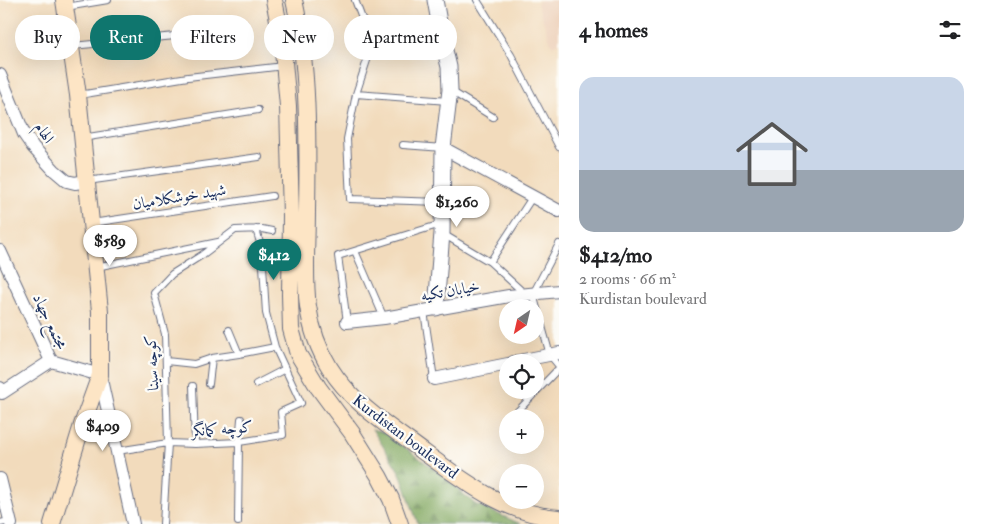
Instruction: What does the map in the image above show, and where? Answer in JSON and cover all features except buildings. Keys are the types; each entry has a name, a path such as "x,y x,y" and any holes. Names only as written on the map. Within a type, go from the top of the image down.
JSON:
{"main road":[{"name":"Kurdistan boulevard","path":"274,0 285,66 290,143 291,329 298,354 379,476 391,499 400,524"},
{"name":"Kurdistan boulevard","path":"294,0 303,64 306,120 307,210 305,290 309,320 319,348 340,382 361,404 449,470 506,504 530,513 559,518"},
{"path":"52,524 82,425 100,375 100,311 74,60"}],"street":[{"path":"430,309 442,228 443,148 449,96 449,67 435,0"},
{"name":"الهام","path":"0,75 24,134 33,147 68,182 86,181"},
{"path":"443,148 559,211"},
{"name":"مجتمع جهاد","path":"0,252 52,361 100,375"},
{"name":"خیابان تکیه","path":"347,322 559,291"},
{"path":"0,388 2,393 52,361"},
{"path":"434,379 499,366"},
{"path":"100,375 132,524"},
{"path":"0,479 7,523"}],"lane":[{"path":"64,4 108,0"},
{"path":"355,0 372,45 356,94 347,140 350,199 442,202"},
{"path":"477,0 511,55 559,148"},
{"path":"80,45 171,36"},
{"path":"78,95 188,77 285,66"},
{"path":"356,94 449,96 494,117"},
{"path":"81,138 258,110"},
{"path":"403,145 443,148"},
{"path":"86,181 259,157"},
{"name":"شهید خوشکلامیان","path":"91,223 272,196"},
{"path":"490,262 533,196"},
{"path":"347,322 338,256 442,228 490,262 529,294 555,354 559,367 520,409"},
{"path":"95,267 220,242 235,230 256,229 272,231"},
{"path":"256,229 262,250 266,313 275,347 285,369 256,384"},
{"name":"کوچه سینا","path":"163,524 168,443 165,334 154,293 172,274 202,256 220,242"},
{"path":"529,294 559,244"},
{"path":"355,251 384,318"},
{"path":"430,309 434,379"},
{"path":"229,330 239,354"},
{"path":"166,361 194,364 212,358 275,347"},
{"path":"209,384 212,358"},
{"name":"کوچه کمانگر","path":"117,452 168,443 239,442 283,435 281,412 301,403 285,369"},
{"path":"193,386 195,444"},
{"path":"238,522 241,419"}],"shaded area":[{"path":"541,0 559,0 559,43 552,46 537,3"}],"green space":[{"path":"372,429 387,434 441,474 475,504 521,524 418,524 400,473"}]}
